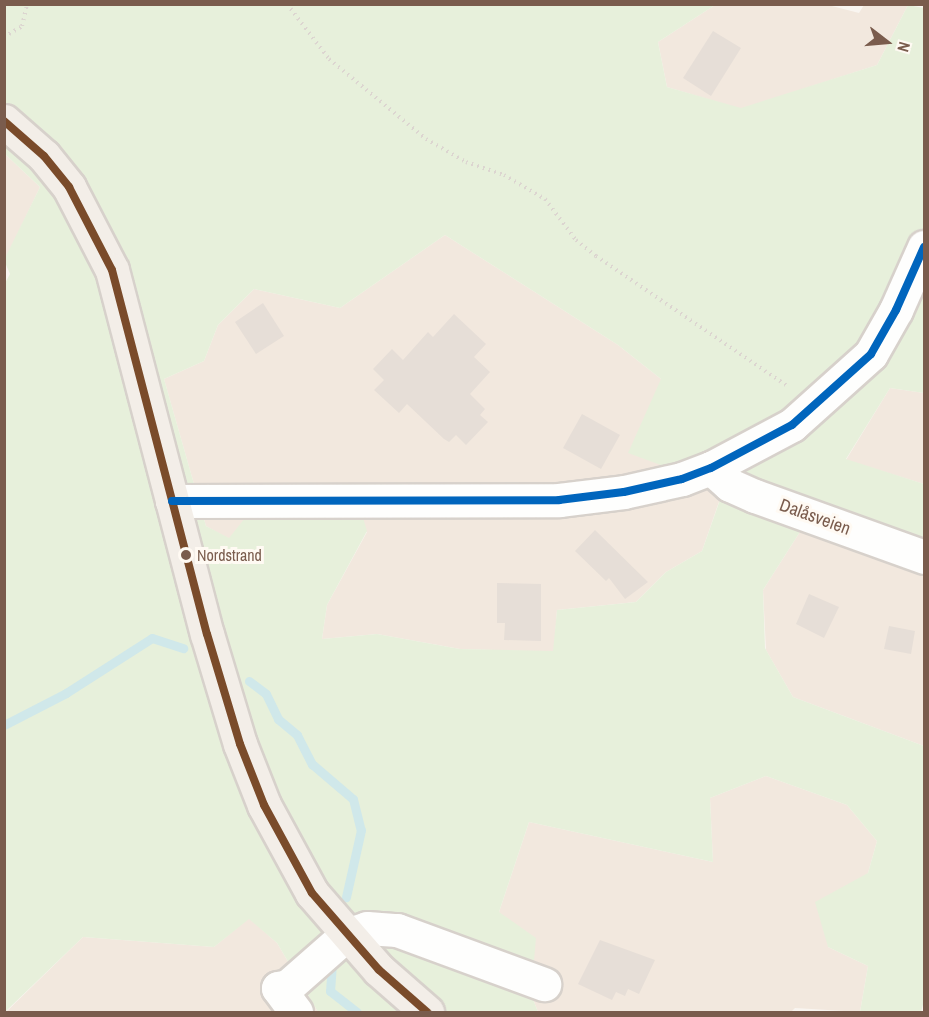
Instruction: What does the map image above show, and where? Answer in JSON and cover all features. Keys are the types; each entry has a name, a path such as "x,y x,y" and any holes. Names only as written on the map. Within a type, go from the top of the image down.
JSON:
{"main road":[{"path":"4,121 44,156 69,187 112,270 172,501 240,744 264,805 312,893 346,935 427,1012"}],"street":[{"path":"172,501 558,500 624,492 711,468 792,425 820,402 880,341 924,247"},
{"name":"Dalåsveien","path":"711,468 729,485 755,496 924,557"},
{"path":"296,1012 278,988 288,986 346,935 367,928 388,928 544,984"}],"path":[{"path":"4,37 22,26 27,4"},
{"path":"287,4 329,59 426,139 466,162 504,175 545,199 576,240 596,256 675,312 716,334 788,386 820,402"}],"shaded area":[{"path":"715,5 828,5 859,13 864,5 908,5 877,65 741,109 667,87 658,42"},
{"path":"5,154 40,187 5,260"},
{"path":"445,235 618,345 661,379 669,468 722,493 702,551 666,572 636,602 557,610 554,652 460,649 377,634 322,639 327,605 367,532 229,539 206,526 164,379 204,361 218,325 254,289 340,308"},
{"path":"890,388 924,393 924,484 846,460"},
{"path":"817,505 924,546 924,746 793,697 766,650 763,590"},
{"path":"766,776 847,805 877,841 868,873 828,947 868,966 860,1012 795,1008 791,1012 538,1012 499,912 529,822 713,862 710,798"},
{"path":"249,918 277,943 318,1012 6,1012 83,937 214,947"}],"green space":[{"path":"4,5 715,5 658,42 667,87 741,108 877,65 908,5 924,8 924,393 890,388 846,459 924,484 924,546 817,505 763,590 765,648 793,697 924,746 924,1001 921,1012 860,1012 868,966 828,947 815,902 868,873 877,841 847,805 766,776 710,798 713,862 529,822 499,912 536,938 531,994 538,1012 318,1012 277,943 249,919 214,947 83,937 5,1012 4,285 10,274 4,260 40,187 5,154","holes":["445,235 618,345 661,379 628,453 669,468 722,494 702,551 666,572 636,602 557,610 553,651 460,649 377,634 322,639 327,605 367,531 361,511 245,518 229,538 206,526 164,379 204,361 218,325 254,289 340,308"]}],"building":[{"path":"713,31 741,48 711,96 683,78"},
{"path":"263,303 284,336 256,354 235,322"},
{"path":"454,314 486,344 474,357 490,372 470,394 485,409 480,415 488,422 466,445 456,435 449,442 444,439 407,404 399,413 374,390 384,380 373,369 392,349 403,360 428,332 433,337"},
{"path":"582,414 620,435 601,469 563,448"},
{"path":"595,530 648,582 625,599 609,578 606,581 575,551"},
{"path":"497,583 541,584 541,641 504,640 505,623 497,623"},
{"path":"809,594 839,607 824,638 796,624"},
{"path":"889,626 915,631 911,654 884,649"},
{"path":"600,940 655,960 639,994 628,989 625,996 616,992 612,1000 578,984"}],"waterway":[{"path":"4,725 66,693 152,638 183,648"},
{"path":"249,681 266,694 278,719 297,735 312,764 353,799 361,830 346,897"},
{"path":"332,963 330,991 357,1012"}],"transit line":[{"path":"4,121 44,156 69,187 112,270 207,634 240,744 264,805 312,893 379,970 427,1012"},
{"path":"172,501 559,500 624,492 682,479 711,468 792,425 871,354 896,310 924,247"}],"place":[{"name":"Nordstrand","path":"186,555"}]}
